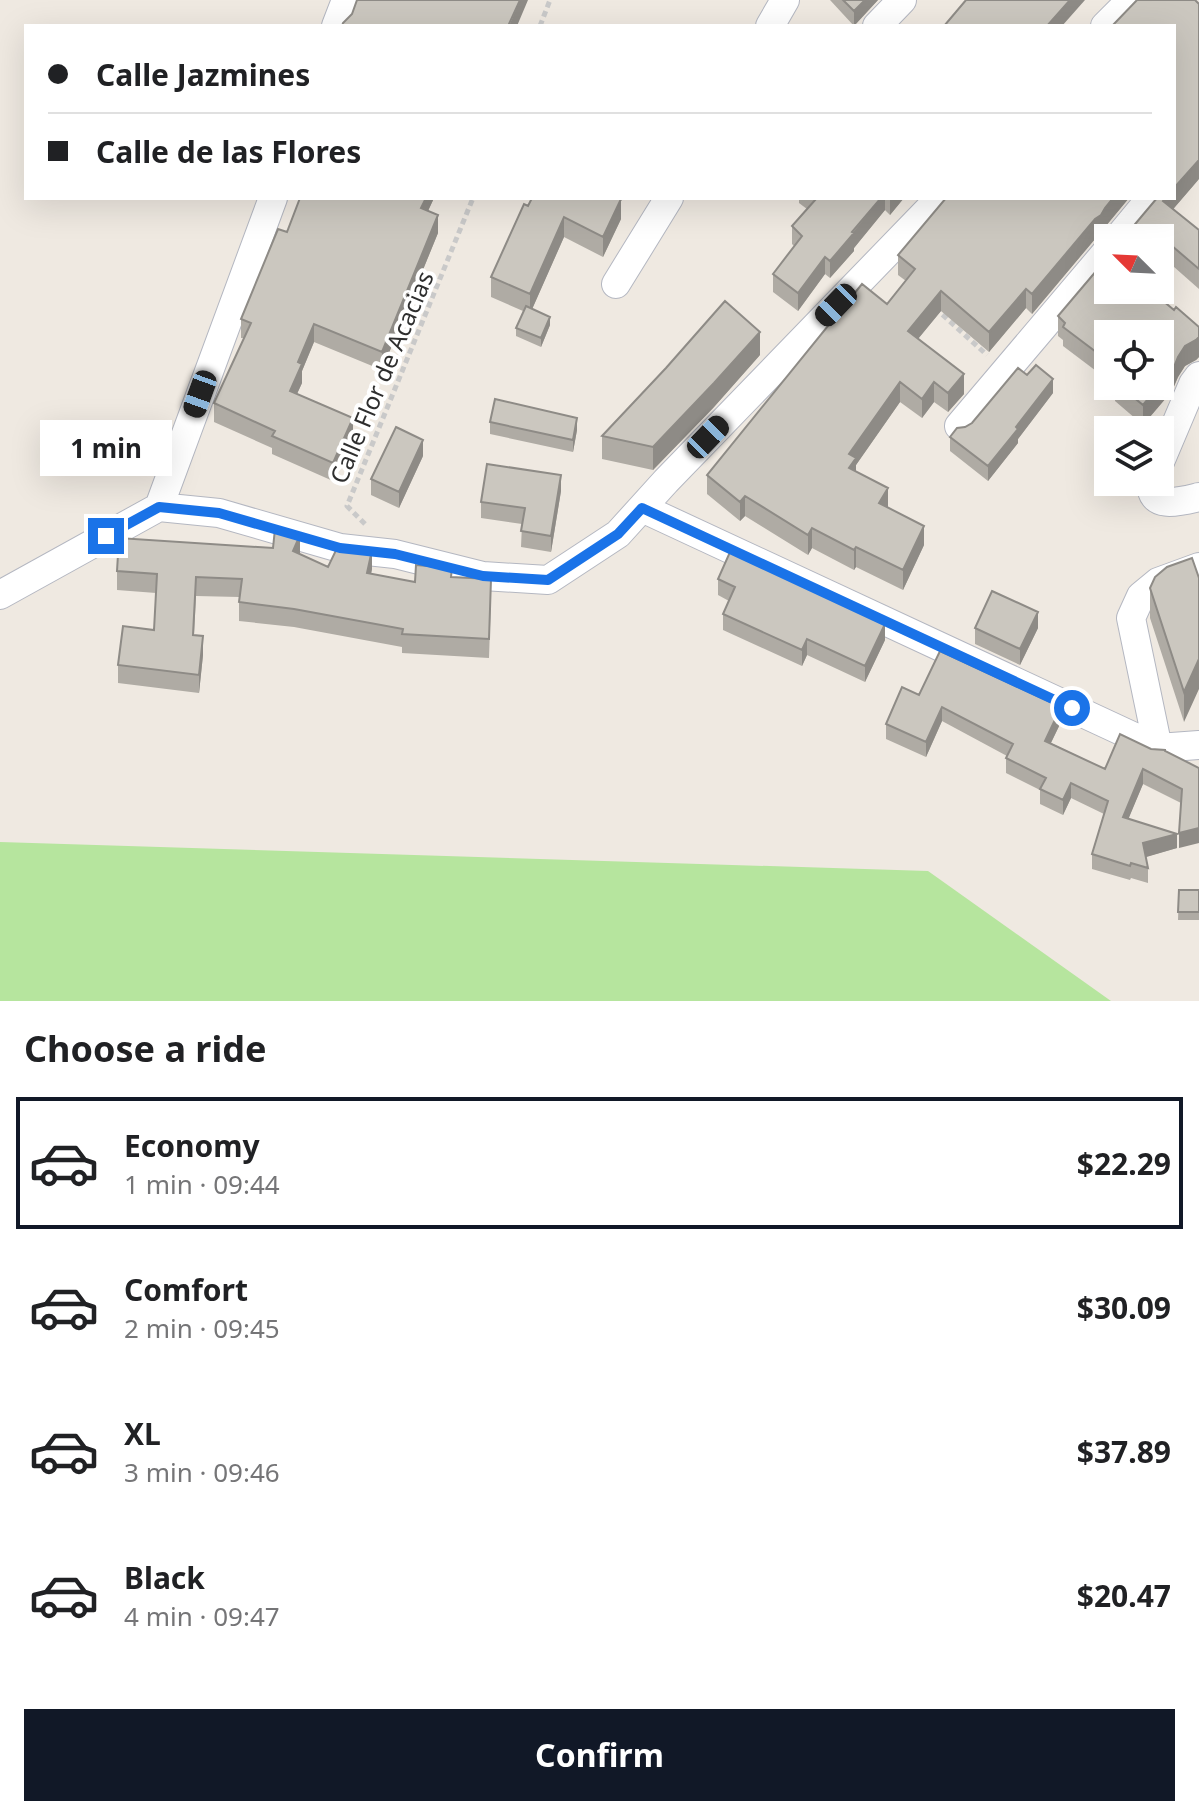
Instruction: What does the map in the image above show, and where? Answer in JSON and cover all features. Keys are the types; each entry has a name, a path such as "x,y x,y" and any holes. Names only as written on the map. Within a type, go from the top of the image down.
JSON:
{"street":[{"path":"337,24 346,0"},
{"path":"771,24 785,0"},
{"path":"879,24 902,0"},
{"path":"1107,24 1131,0"},
{"path":"159,507 272,200"},
{"path":"616,284 668,200"},
{"path":"0,595 159,507 219,513 340,548 395,554 483,576 548,580 618,534 938,200"},
{"path":"1130,224 1149,200"},
{"path":"959,426 1094,267"},
{"path":"1174,429 1199,376"},
{"path":"1154,496 1172,503 1199,497"},
{"path":"642,508 1158,748 1199,745"},
{"path":"1158,748 1131,618 1141,596 1158,582 1199,567"}],"path":[{"path":"541,24 550,0"},
{"name":"Calle Flor de Acacias","path":"395,554 347,506 472,200"},
{"path":"925,300 1005,373"}],"green space":[{"path":"0,842 928,871 1111,1001 0,1001"}],"building":[{"path":"357,0 520,0 509,24 343,24 352,14"},
{"path":"843,0 865,0 854,11"},
{"path":"966,0 1070,0 1049,24 946,24"},
{"path":"1137,0 1195,0 1199,4 1199,160 1176,186 1176,24 1114,24"},
{"path":"299,200 425,200 421,208 438,215 382,352 314,324 290,391 353,418 333,463 272,436 275,431 214,403 251,323 241,319 278,229 287,232"},
{"path":"531,200 621,200 603,237 564,217 530,294 491,277 524,204 528,206"},
{"path":"815,200 879,200 830,261 825,257 798,293 773,274 802,236 792,226"},
{"path":"944,200 1111,200 1032,294 1026,289 989,332 941,291 908,331 964,374 948,393 934,382 922,399 900,382 849,454 856,458 849,468 888,488 879,503 924,526 903,570 812,528 808,535 745,496 740,502 707,475 862,284 887,304 915,269 898,255"},
{"path":"1155,200 1164,200 1199,230 1199,269 1174,248 1174,224 1135,224"},
{"path":"1094,274 1094,304 1167,304 1174,310 1176,307 1199,327 1199,337 1185,346 1174,367 1174,320 1094,320 1094,350 1063,327 1065,323 1058,316"},
{"path":"725,301 760,332 714,383 653,447 602,436 666,368"},
{"path":"526,306 550,317 541,338 516,328"},
{"path":"1036,365 1053,379 988,466 950,437 957,428 972,423 1018,368 1027,375"},
{"path":"495,399 577,418 573,440 490,422"},
{"path":"396,427 423,440 399,492 371,479"},
{"path":"487,464 561,475 551,536 521,531 525,508 481,502"},
{"path":"275,529 300,535 293,551 328,567 338,546 372,550 367,573 415,582 416,565 452,568 451,577 491,579 489,639 402,634 403,629 239,602 242,579 196,577 193,635 203,636 199,675 118,665 123,626 154,630 157,574 117,571 119,538 273,548"},
{"path":"730,552 885,624 865,666 807,639 802,650 723,614 735,587 718,579"},
{"path":"1192,558 1199,578 1199,659 1184,692 1150,588 1155,577 1167,567"},
{"path":"992,591 1038,612 1020,649 975,628"},
{"path":"940,651 1061,707 1045,741 1105,769 1120,734 1151,749 1165,750 1199,768 1199,828 1179,833 1182,789 1143,769 1123,817 1177,834 1143,843 1148,868 1131,863 1130,866 1092,854 1108,801 1071,783 1063,800 1040,789 1046,778 1006,758 1013,744 942,707 926,742 886,724 902,687 919,695"},
{"path":"1179,890 1199,890 1199,912 1178,912"}],"route":[{"path":"106,536 159,507 219,513 340,548 395,554 483,576 548,580 618,534 642,508 1072,708"}]}
